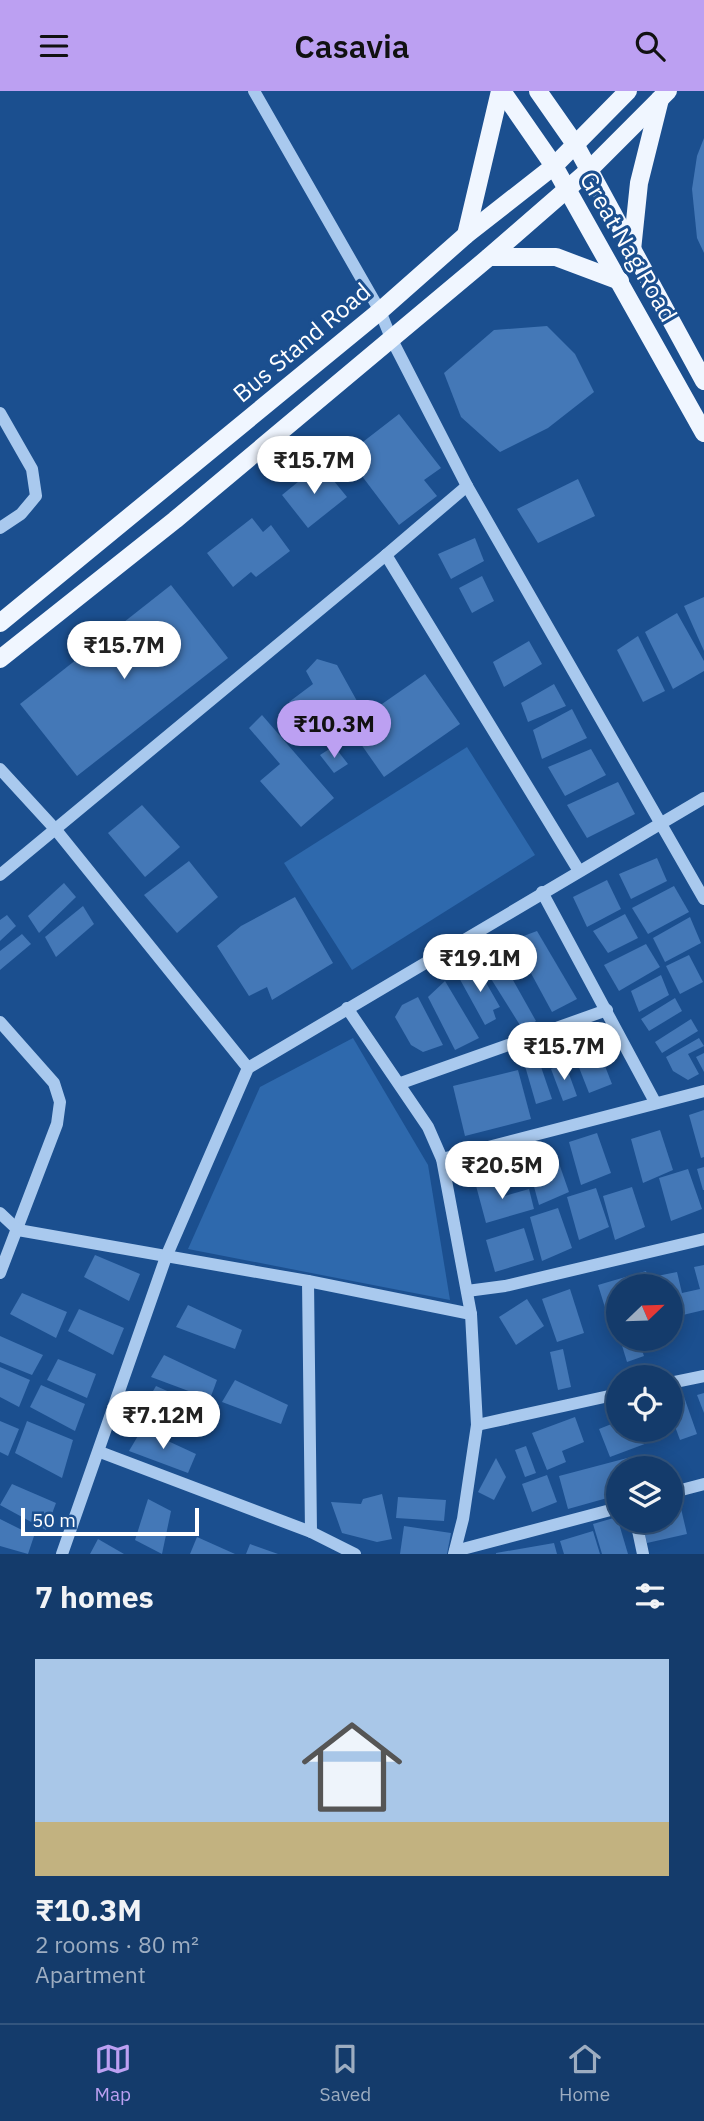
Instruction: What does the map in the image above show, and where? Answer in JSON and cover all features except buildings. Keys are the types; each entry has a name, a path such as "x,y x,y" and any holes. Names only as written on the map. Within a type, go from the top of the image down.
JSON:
{"main road":[{"name":"Great Nag Road","path":"501,91 568,189 704,433"},
{"path":"466,235 501,91"},
{"name":"Great Nag Road","path":"538,91 575,144 704,381"},
{"name":"Bus Stand Road","path":"0,623 380,311 466,235 554,166 628,91"},
{"path":"0,659 175,520 489,257 589,170 664,95"},
{"path":"632,251 639,183 664,95"},
{"path":"489,257 556,257 620,281"}],"street":[{"path":"254,91 380,311 391,338 467,486 704,899"},
{"path":"0,413 32,469 36,496 21,514 0,528"},
{"path":"0,875 467,486"},
{"path":"386,555 579,871"},
{"path":"0,769 56,830 248,1067"},
{"path":"62,1554 100,1452 166,1257 248,1067 704,798"},
{"path":"542,892 655,1102"},
{"path":"347,1008 401,1083 428,1127 442,1159 471,1314 477,1425 455,1553 606,1511"},
{"path":"401,1083 607,1010"},
{"path":"0,1022 54,1083 60,1102 57,1124 0,1273"},
{"path":"442,1159 704,1091"},
{"path":"0,1213 18,1230 308,1281 471,1314"},
{"path":"467,1291 505,1286 704,1239"},
{"path":"308,1281 310,1532"},
{"path":"683,1380 704,1376"},
{"path":"477,1425 606,1397"},
{"path":"100,1452 310,1532 355,1554"},
{"path":"683,1490 704,1484"},
{"path":"639,1533 643,1554"}],"shaded area":[{"path":"467,747 535,855 352,970 284,863"},
{"path":"353,1038 428,1165 450,1300 188,1249 260,1087"}]}
